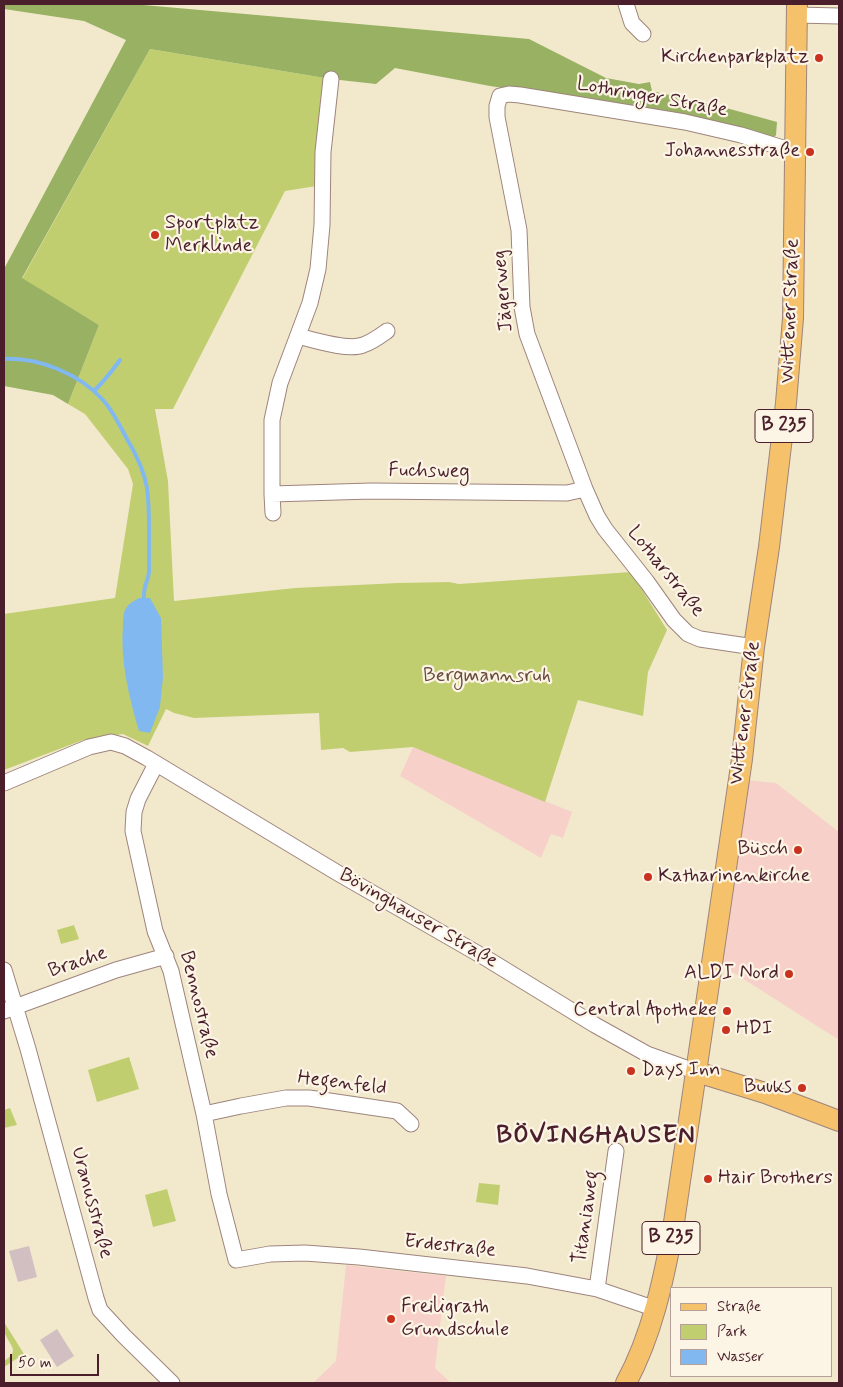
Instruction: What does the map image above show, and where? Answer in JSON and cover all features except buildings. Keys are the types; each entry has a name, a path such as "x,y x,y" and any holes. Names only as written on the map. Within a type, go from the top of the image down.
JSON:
{"main road":[{"name":"Wittener Straße","path":"697,1072 746,722 790,365 793,318 797,9"},
{"name":"Bövinghauser Straße","path":"697,1072 765,1093 839,1121"},
{"name":"B 235","path":"626,1383 639,1355 656,1309 665,1272 697,1072"}],"street":[{"path":"626,4 632,23 643,34"},
{"path":"797,9 839,16"},
{"path":"273,513 272,420 280,383 310,303 318,269 322,225 323,152 331,79"},
{"name":"Lothringer Straße","path":"500,96 509,94 520,95 685,122 741,134 796,152"},
{"name":"Jägerweg","path":"500,96 497,106 497,117 519,230 522,307 527,334 585,489 605,529"},
{"path":"298,336 348,347 363,346 387,331"},
{"name":"Fuchsweg","path":"272,494 371,491 567,493 585,489"},
{"name":"Lotharstraße","path":"605,529 674,620 688,634 700,639 754,647"},
{"name":"Bövinghauser Straße","path":"4,783 89,747 111,742 125,746 595,1025 646,1054 697,1072"},
{"name":"Bennostraße","path":"156,764 138,799 134,812 134,831 155,931 171,971 204,1114 219,1194 236,1260"},
{"name":"Brache","path":"10,1009 116,970 166,956"},
{"name":"Uranusstraße","path":"4,970 10,1009 36,1076 100,1310 172,1383"},
{"name":"Hegenfeld","path":"204,1114 286,1098 309,1098 397,1111 412,1124"},
{"name":"Titaniaweg","path":"597,1289 616,1151"},
{"name":"Erdestraße","path":"236,1260 270,1254 296,1253 527,1276 597,1289 656,1309"}],"shaded area":[{"path":"413,747 572,812 563,838 551,834 541,858 400,776"},
{"path":"745,780 776,783 839,832 839,1040 720,964"},
{"path":"29,1246 37,1277 18,1282 9,1251"},
{"name":"Freiligrath Grundschule","path":"346,1265 446,1276 435,1368 451,1383 313,1383 336,1361"},
{"path":"57,1329 74,1356 57,1367 40,1340"}],"green space":[{"path":"4,4 132,4 529,39 606,78 639,84 650,82 652,91 777,122 776,135 773,139 655,110 490,86 395,68 376,84 331,79 150,49 22,278 99,325 68,404 53,395 4,386 4,269 126,40 84,21 4,9"},
{"name":"Bergmannsruh","path":"150,49 331,79 323,185 285,191 173,409 155,409 168,481 174,601 295,588 398,583 449,582 459,584 631,572 667,630 648,672 643,716 578,700 545,802 413,747 350,752 343,748 321,750 319,713 194,718 166,709 148,746 123,734 83,740 4,770 4,614 115,598 133,484 128,469 85,414 68,404 99,325 22,279"},
{"path":"74,925 79,939 61,944 57,930"},
{"path":"129,1057 139,1089 97,1102 88,1070"},
{"path":"10,1108 17,1125 4,1128 4,1110"},
{"path":"479,1183 500,1185 498,1205 476,1202"},
{"path":"167,1189 176,1221 153,1227 145,1195"},
{"path":"4,1322 24,1354 4,1367 4,1361 12,1354 13,1349 4,1332"}],"water":[{"path":"139,598 150,598 161,618 163,677 160,707 150,733 139,731 124,665 122,638 124,613 129,604"}],"waterway":[{"path":"4,359 17,359 44,364 71,375 94,391 107,404 116,419 134,450 147,488 149,572 144,590 144,598"},
{"path":"94,391 120,360"}],"place":[{"name":"Kirchenparkplatz","path":"819,58"},
{"name":"Johannesstraße","path":"810,152"},
{"name":"Sportplatz Merklinde","path":"155,235"},
{"name":"Büsch","path":"798,850"},
{"name":"Katharinenkirche","path":"648,877"},
{"name":"ALDI Nord","path":"789,974"},
{"name":"Central Apotheke","path":"727,1011"},
{"name":"HDI","path":"726,1030"},
{"name":"Days Inn","path":"631,1071"},
{"name":"Buuks","path":"802,1088"},
{"name":"Hair Brothers","path":"708,1179"},
{"name":"Freiligrath Grundschule","path":"391,1319"}],"district":[{"name":"BÖVINGHAUSEN","path":"596,1137"}]}
